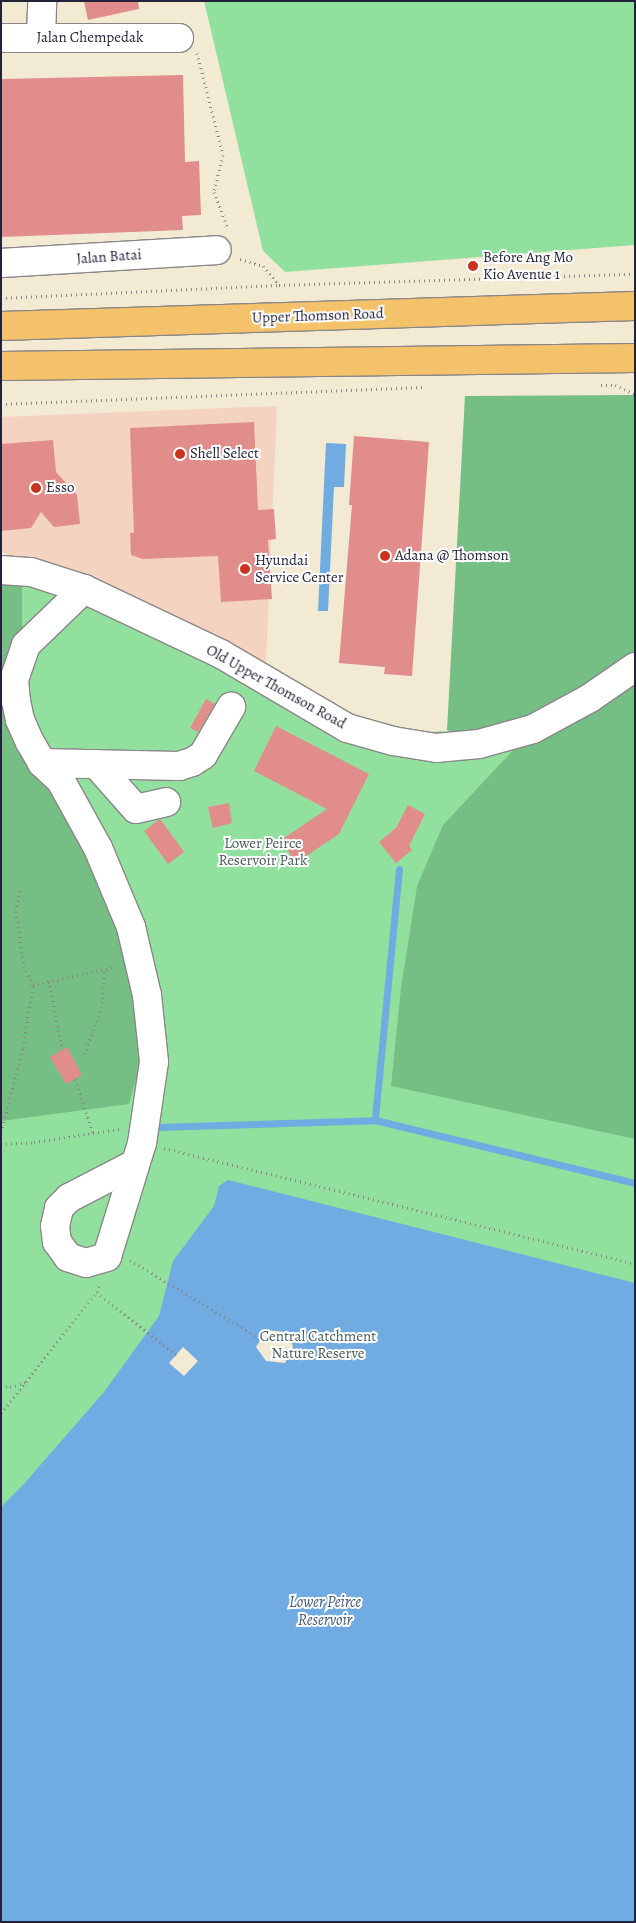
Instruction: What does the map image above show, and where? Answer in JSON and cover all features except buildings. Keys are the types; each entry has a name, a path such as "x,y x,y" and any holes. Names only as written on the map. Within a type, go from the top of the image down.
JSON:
{"main road":[{"name":"Upper Thomson Road","path":"1,326 635,306"},
{"path":"1,366 635,358"}],"street":[{"path":"41,38 42,1"},
{"name":"Jalan Chempedak","path":"1,38 179,38"},
{"name":"Jalan Batai","path":"1,263 228,245"},
{"name":"Old Upper Thomson Road","path":"1,570 31,572 84,589 221,654 347,728 393,741 436,748 479,744 533,729 590,698 635,667"},
{"path":"84,589 26,645 14,679 20,720 42,763 61,781 98,848 131,927 147,995 154,1062 140,1144 108,1253 86,1263 68,1257 58,1242 55,1226 59,1208 69,1198 140,1144"},
{"path":"42,763 179,766 192,762 204,755 231,706"},
{"path":"96,764 141,815 166,802"}],"path":[{"path":"179,38 193,38 223,155 214,192 228,245 240,259 263,266 279,285"},
{"path":"1,298 279,285 635,274"},
{"path":"595,385 614,386 635,394"},
{"path":"1,404 426,387"},
{"path":"1,1132 23,1047 33,985 24,967 16,911 20,889"},
{"path":"33,985 140,962"},
{"path":"84,1054 102,1008 104,970"},
{"path":"49,982 62,1050"},
{"path":"75,1079 93,1133"},
{"path":"1,1144 93,1133 635,1264"},
{"path":"1,1413 97,1292 108,1253 261,1339"},
{"path":"97,1292 176,1355"},
{"path":"1,1386 10,1387 27,1382"}],"shaded area":[{"path":"277,406 266,663 1,552 1,417"}],"green space":[{"path":"204,1 635,1 635,245 285,272 263,251"},
{"path":"635,395 635,1139 391,1086 401,988 417,886 443,825 532,730 479,744 447,730 465,396"},
{"path":"1,576 22,576 22,651 16,700 123,927 138,993 142,1058 129,1104 1,1121"},
{"name":"Central Catchment Nature Reserve","path":"22,576 356,724 409,733 446,731 479,744 533,729 502,763 635,705 635,1922 1,1922 1,582"}],"water":[{"path":"326,443 346,444 344,487 334,487 328,611 318,611"},
{"name":"Lower Peirce Reservoir","path":"228,1180 635,1283 635,1922 1,1922 1,1507 23,1485 104,1392 159,1316 173,1261 214,1206 219,1186"}],"pier":[{"path":"267,1330 285,1332 293,1346 285,1363 266,1361 256,1347"},
{"path":"183,1347 198,1361 184,1376 169,1363"}],"waterway":[{"path":"399,869 375,1120 635,1183"},
{"path":"157,1127 375,1120"}],"place":[{"name":"Before Ang Mo Kio Avenue 1","path":"473,266"},
{"name":"Shell Select","path":"180,454"},
{"name":"Esso","path":"36,488"},
{"name":"Adana @ Thomson","path":"385,556"},
{"name":"Hyundai Service Center","path":"245,569"}],"park label":[{"name":"Lower Peirce Reservoir Park","path":"263,852"}]}
